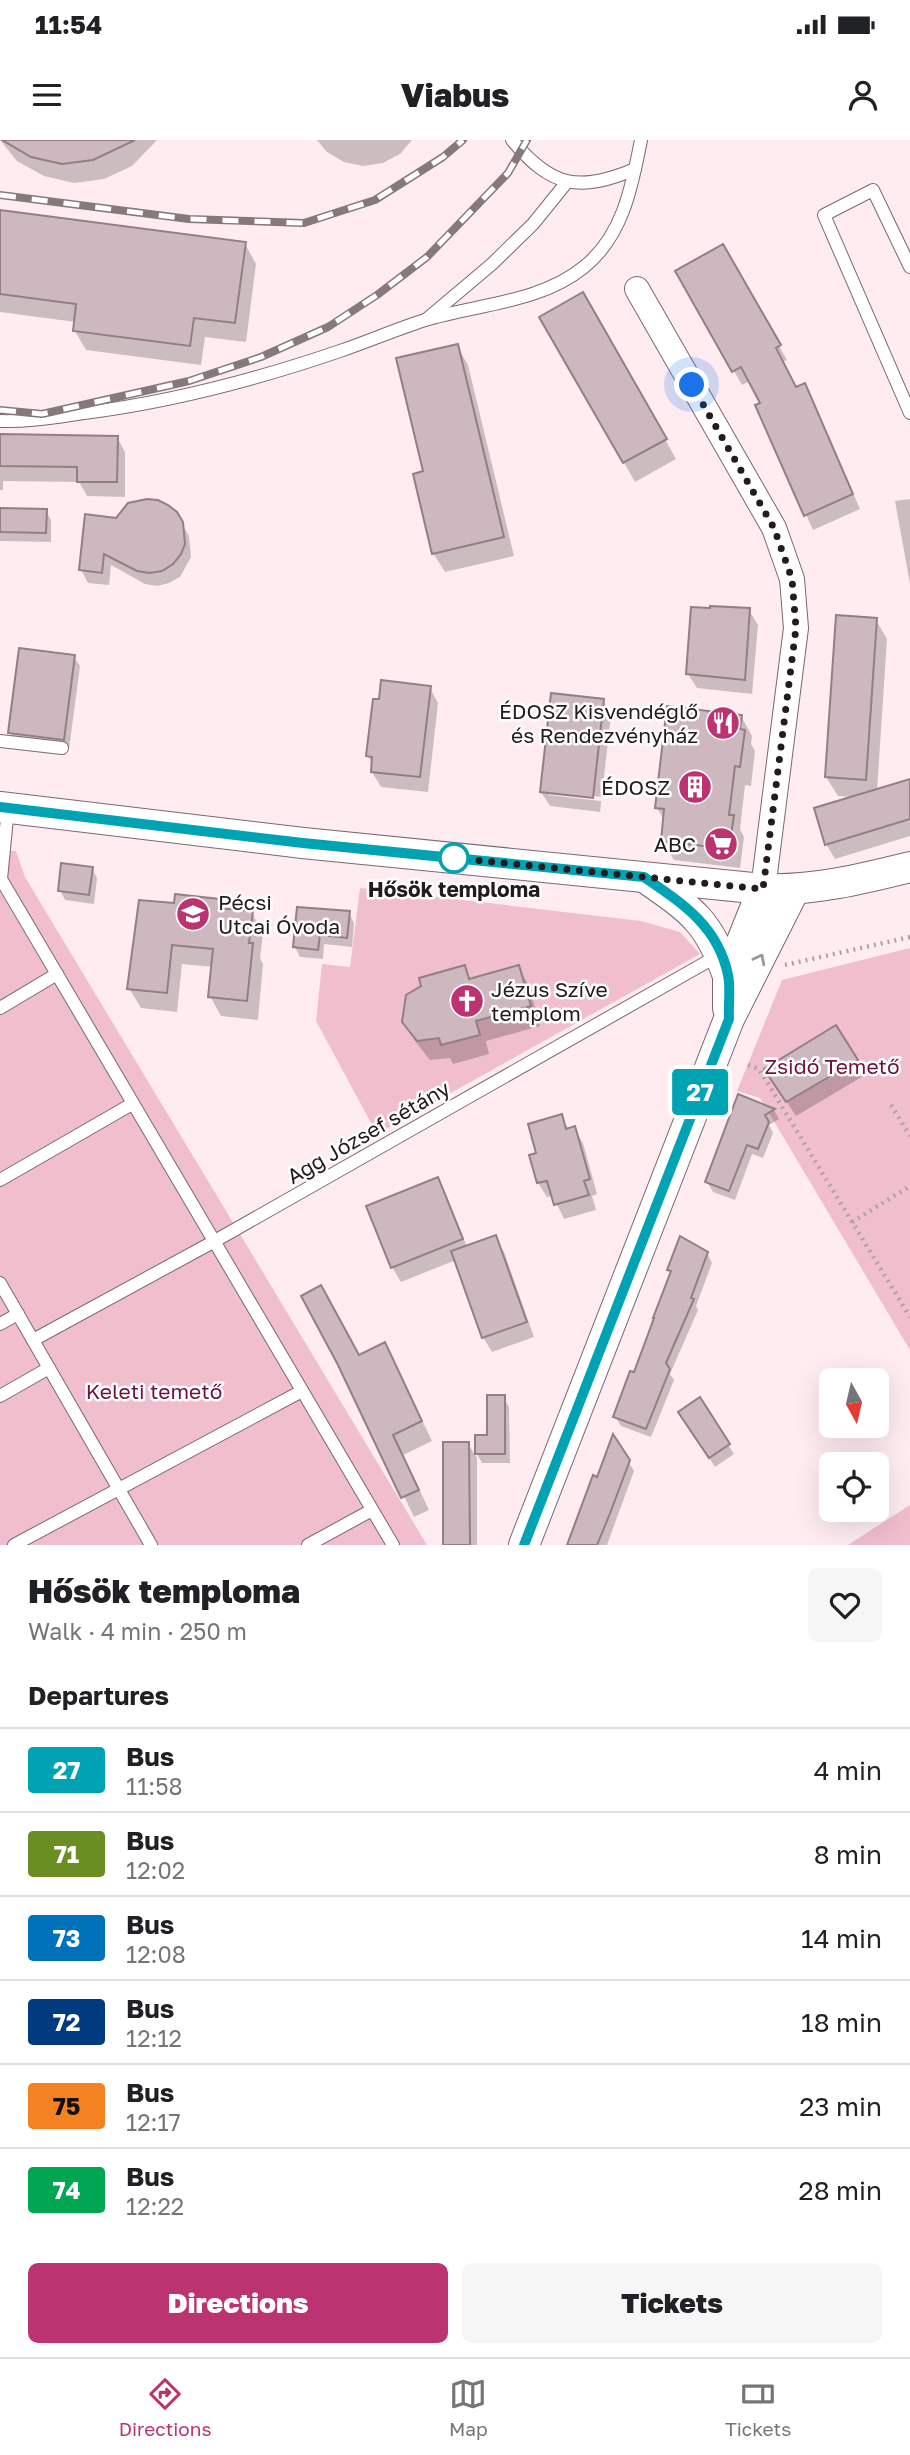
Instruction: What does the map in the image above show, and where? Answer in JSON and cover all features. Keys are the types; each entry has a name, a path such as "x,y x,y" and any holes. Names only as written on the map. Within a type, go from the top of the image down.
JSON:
{"street":[{"path":"524,1545 729,1019 734,968 763,889 796,628 792,579 774,528 637,289"},
{"path":"4,807 303,843 763,889 794,890 830,885 910,867"},
{"path":"644,877 689,908 734,968"},
{"path":"734,968 794,890"}],"lane":[{"path":"512,140 528,160 544,173 567,182 611,180 635,169"},
{"path":"0,421 21,422 119,409 229,384 338,351 426,320 525,296 559,284 584,268 604,248 618,224 628,200 641,140"},
{"path":"426,320 492,264 533,224 567,182"},
{"path":"910,267 873,190 824,215 910,413"},
{"path":"0,741 62,748"},
{"path":"4,807 1,879 393,1545"},
{"name":"Agg József sétány","path":"33,1340 213,1242 734,968"},
{"path":"0,1008 57,974"},
{"path":"0,1180 132,1104"},
{"path":"0,1283 151,1545"},
{"path":"0,1324 18,1314"},
{"path":"0,1396 49,1368"},
{"path":"13,1545 302,1391"},
{"path":"308,1545 372,1510"}],"path":[{"path":"734,968 910,936"},
{"path":"748,1065 759,1069 910,1317"},
{"path":"891,1105 910,1136"},
{"path":"852,1222 910,1186"}],"green space":[{"name":"Keleti temető","path":"0,850 16,851 25,877 427,1545 0,1545"},
{"path":"360,888 641,921 680,932 700,954 377,1134 316,1021 322,964 350,967"},
{"name":"Zsidó Temető","path":"910,948 910,1350 760,1098 737,1091 782,980"},
{"path":"910,1505 910,1545 848,1545 884,1522 889,1522 889,1519"}],"building":[{"path":"2,140 135,140 93,160 62,164 31,157"},
{"path":"0,210 246,242 235,323 194,318 190,346 73,331 76,304 0,294"},
{"path":"723,244 781,345 776,348 796,387 805,383 853,494 804,516 755,405 760,403 741,367 732,372 675,271"},
{"path":"583,292 667,439 623,463 539,317"},
{"path":"458,344 504,537 432,554 413,474 423,471 396,358"},
{"path":"0,434 118,436 117,482 77,482 77,467 0,466"},
{"path":"147,499 168,505 177,512 183,522 185,544 173,564 162,571 149,573 137,571 104,554 102,573 79,570 85,514 116,518 128,503"},
{"path":"0,508 47,509 46,533 0,532"},
{"path":"691,607 750,608 745,680 686,674"},
{"path":"836,615 877,618 866,780 825,777"},
{"path":"19,648 75,655 64,740 8,733"},
{"path":"381,680 431,686 420,777 371,772 372,757 366,756 373,699 379,699"},
{"path":"551,693 604,699 593,798 540,792"},
{"name":"ÉDOSZ","path":"667,706 742,715 740,729 745,730 740,767 735,766 729,815 734,815 729,849 661,841 664,809 655,808"},
{"path":"910,779 910,819 825,845 814,808"},
{"path":"61,863 93,867 89,895 58,891"},
{"path":"175,894 219,899 218,908 253,911 249,943 253,943 247,1001 208,997 213,949 172,945 167,993 127,989 139,900 174,903"},
{"path":"297,907 350,911 347,938 320,935 318,950 293,947"},
{"name":"Jézus Szíve templom","path":"465,965 469,979 519,965 531,1006 476,1021 480,1035 441,1045 439,1038 417,1041 402,1022 406,995 421,986 419,978"},
{"path":"836,1025 858,1060 786,1102 764,1069"},
{"path":"738,1094 775,1109 765,1115 769,1122 758,1149 747,1145 729,1191 705,1182"},
{"path":"562,1114 566,1129 575,1126 590,1179 584,1181 589,1195 554,1205 547,1181 537,1183 529,1155 536,1153 528,1124"},
{"path":"438,1177 463,1239 391,1268 366,1206"},
{"path":"496,1235 527,1322 482,1338 451,1251"},
{"path":"680,1236 708,1252 691,1298 694,1299 666,1363 670,1369 646,1429 613,1417 630,1371 634,1372 654,1318 671,1271 667,1270"},
{"path":"321,1285 359,1355 385,1342 422,1421 393,1435 419,1490 401,1498 338,1365 301,1296"},
{"path":"487,1395 505,1395 505,1454 475,1454 475,1435 487,1435"},
{"path":"700,1397 730,1444 709,1458 678,1412"},
{"path":"613,1434 630,1460 597,1545 567,1545 593,1475 597,1477"},
{"path":"443,1442 469,1442 470,1545 443,1545"}],"railway":[{"path":"0,195 189,219 304,223 375,200 443,157 463,140"},
{"path":"0,410 42,414 189,381 261,357 328,327 377,295 427,257 508,173 527,140"}],"bus line":[{"name":"27","path":"0,807 303,843 644,877 689,908 707,929 728,976 729,1019 524,1545"}],"place":[{"name":"ÉDOSZ Kisvendéglő és Rendezvényház","path":"723,723"},
{"name":"ÉDOSZ","path":"695,787"},
{"name":"ABC","path":"721,844"},
{"name":"Hősök temploma","path":"454,858"},
{"name":"Pécsi Utcai Óvoda","path":"193,914"},
{"name":"Jézus Szíve templom","path":"467,1001"}],"route":[{"path":"454,858 763,889 796,628 792,579 774,528 692,385"}]}
